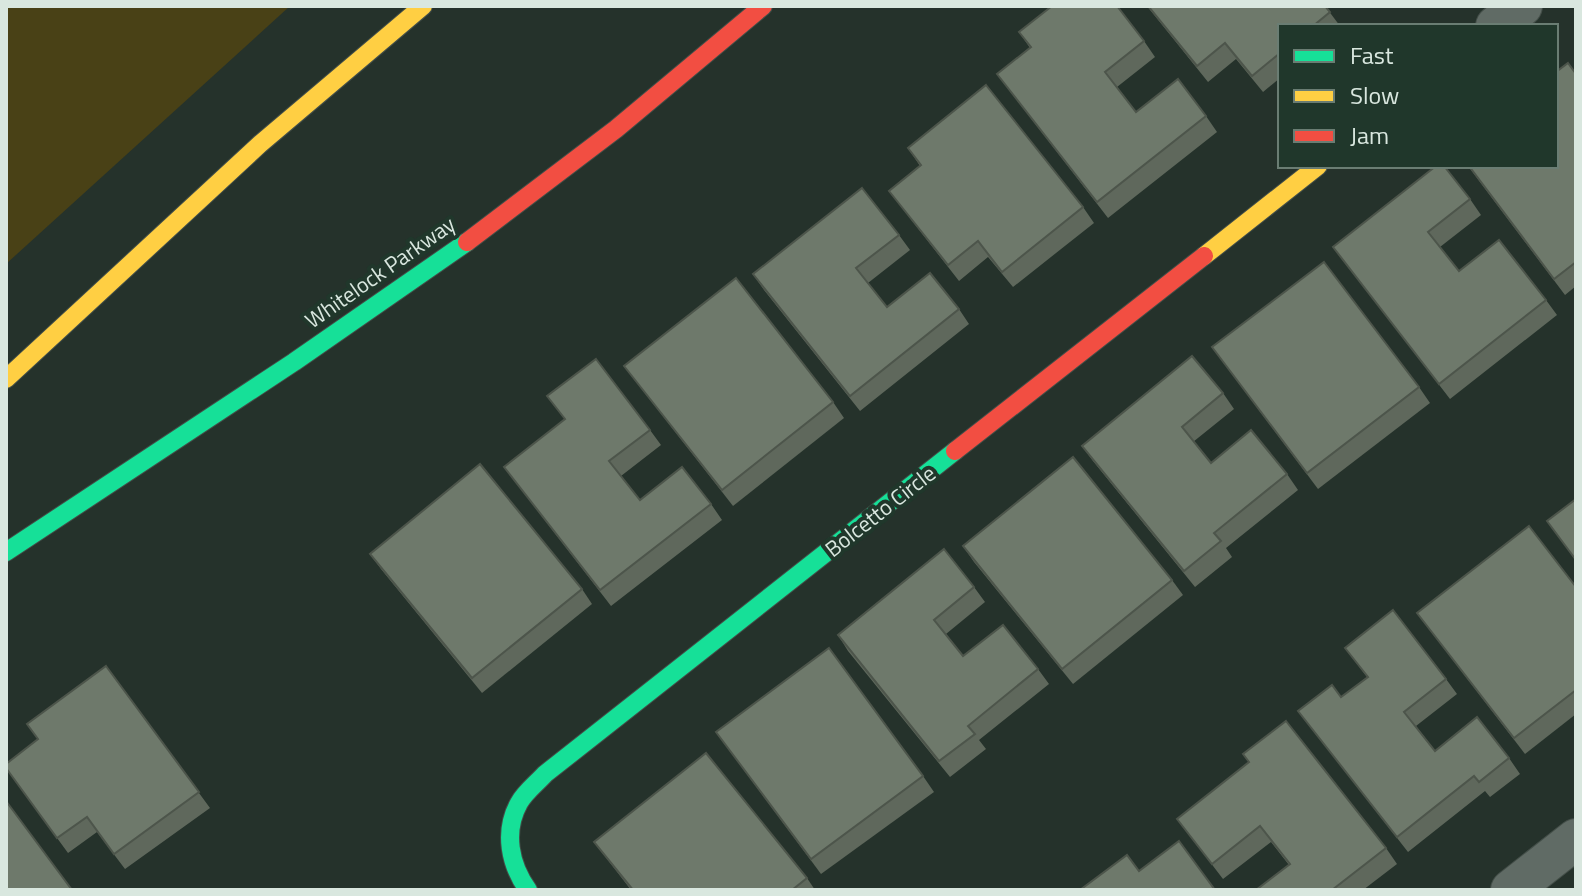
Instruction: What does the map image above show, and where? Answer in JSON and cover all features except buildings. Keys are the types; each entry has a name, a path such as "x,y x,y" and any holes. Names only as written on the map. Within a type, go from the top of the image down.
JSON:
{"main road":[{"path":"6,379 260,144 423,6"},
{"name":"Whitelock Parkway","path":"6,552 466,243 585,154 763,6"},
{"name":"Bolcetto Circle","path":"528,890 520,880 509,845 517,806 545,774 1315,168"}],"street":[{"path":"1499,24 1522,6"},
{"path":"1511,890 1576,839"}],"shaded area":[{"path":"6,6 290,6 6,264"}],"traffic: fast":[{"path":"6,552 294,362 467,242"},
{"path":"528,890 513,859 510,837 514,814 531,788 955,451"}],"traffic: slow":[{"path":"6,379 260,144 423,6"},
{"path":"1204,256 1315,168"}],"traffic: jam":[{"path":"467,242 616,129 763,6"},
{"path":"955,451 1204,256"}]}
